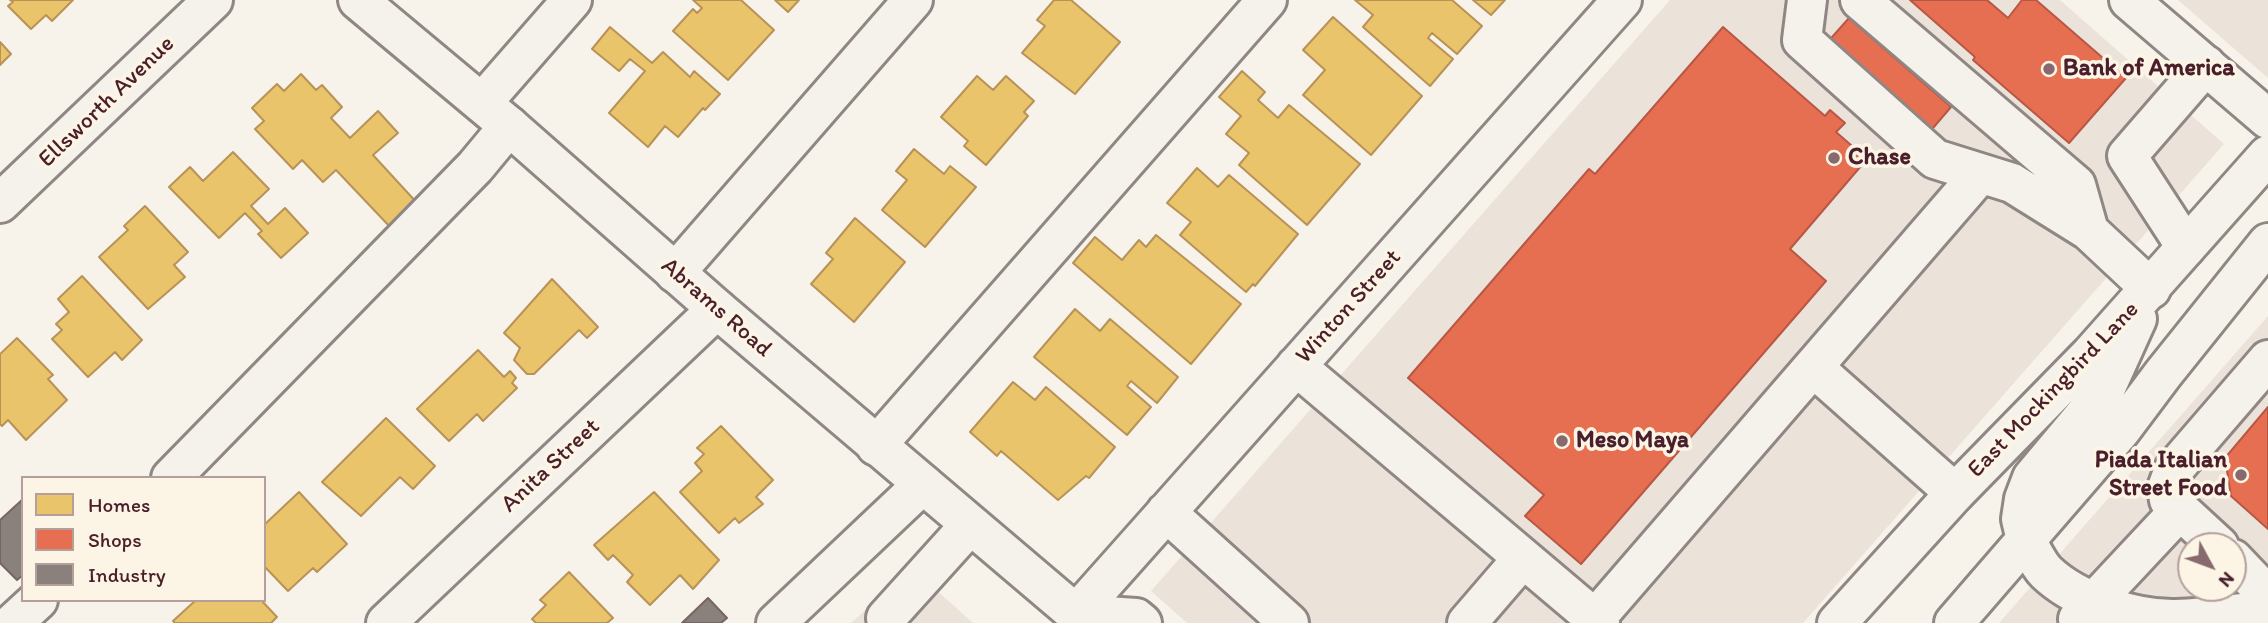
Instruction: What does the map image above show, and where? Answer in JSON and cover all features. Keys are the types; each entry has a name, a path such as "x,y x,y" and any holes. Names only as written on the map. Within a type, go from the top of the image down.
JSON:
{"main road":[{"name":"Ellsworth Avenue","path":"0,203 213,0"},
{"name":"Abrams Road","path":"358,0 1077,618"},
{"path":"173,476 475,167 495,115 572,0"},
{"path":"675,272 913,0"},
{"path":"876,446 1266,0"},
{"name":"Winton Street","path":"1077,618 1166,512 1622,0"},
{"path":"1807,0 1802,40 1935,159 2012,183 2089,231 2151,289 2104,393 2032,478 2024,499 2021,519 2026,540 2045,571 2076,595 2084,612"},
{"path":"1860,0 2076,185 2089,231"},
{"path":"2129,0 2268,119"},
{"path":"2186,247 2127,156 2206,65"},
{"name":"East Mockingbird Lane","path":"1837,623 1955,493 2151,289 2268,155"},
{"path":"1296,366 1597,621 1980,174"},
{"path":"1954,623 2121,430 2268,243"},
{"name":"Anita Street","path":"386,623 717,309"},
{"path":"2204,532 2169,500 2167,488 2174,469 2268,360"},
{"path":"1813,367 1955,493"},
{"path":"776,623 923,484"},
{"path":"2084,612 2180,510"},
{"path":"1166,512 1289,623"},
{"path":"886,621 970,525"},
{"path":"1467,623 1523,558"},
{"path":"2247,574 2268,596"},
{"path":"13,623 36,602"},
{"path":"2084,612 2174,619 2268,610"},
{"path":"1077,618 1136,618 1142,623"}],"shaded area":[{"path":"1670,0 2060,0 2224,144 1803,623 1187,623 1151,591"},
{"path":"2178,0 2268,0 2268,78"},
{"path":"2268,316 2268,623 1999,623"},
{"path":"912,568 973,623 851,623"}],"building: Homes":[{"path":"10,0 73,0 52,21 46,15 31,29 8,6 13,2"},
{"path":"693,0 741,0 774,30 728,80 673,31 693,9 697,13 702,8"},
{"path":"775,0 799,0 788,12"},
{"path":"1054,0 1071,0 1120,42 1075,94 1022,53 1045,26 1037,20"},
{"path":"1355,0 1452,0 1482,26 1457,54 1432,33 1428,38 1453,59 1430,86 1363,27 1373,15"},
{"path":"1473,0 1505,0 1491,15"},
{"path":"1333,17 1422,96 1371,155 1303,95 1325,70 1303,50"},
{"path":"610,27 652,63 663,52 690,77 694,71 720,94 705,110 703,108 678,137 665,126 648,147 609,113 645,71 630,59 619,71 592,49"},
{"path":"0,42 11,54 0,65"},
{"path":"1242,71 1265,92 1258,100 1278,118 1289,105 1360,164 1307,225 1239,165 1249,153 1226,134 1241,116 1219,97"},
{"path":"301,74 316,90 322,85 342,107 331,118 350,138 378,111 398,133 373,155 418,204 392,229 336,170 323,182 302,160 293,169 255,129 264,121 252,108 277,84 284,91"},
{"path":"977,76 993,90 1006,76 1034,101 1024,112 1028,116 986,165 964,146 968,141 941,117"},
{"path":"914,149 944,174 950,166 976,187 925,247 882,210 907,180 896,171"},
{"path":"233,152 269,189 251,206 268,224 285,208 308,233 281,258 258,234 262,231 245,213 219,238 169,187 190,167 203,181"},
{"path":"1197,168 1218,187 1229,175 1298,234 1255,286 1253,284 1246,292 1180,235 1191,222 1167,203"},
{"path":"145,206 188,252 174,265 185,277 148,309 99,257 128,230 124,226"},
{"path":"855,218 905,262 854,322 811,284 833,259 826,253"},
{"path":"1156,235 1241,304 1191,364 1073,263 1095,237 1122,260 1139,240 1146,247"},
{"path":"82,276 142,340 122,360 115,352 88,377 52,339 62,330 56,324 69,312 58,299"},
{"path":"552,279 598,327 587,338 579,330 534,374 527,374 514,360 520,348 504,333"},
{"path":"1075,309 1100,331 1110,319 1178,377 1157,403 1131,381 1127,386 1151,407 1127,435 1034,357"},
{"path":"17,338 53,375 48,379 67,400 26,440 8,420 2,426 0,424 0,354"},
{"path":"478,350 504,377 510,371 516,378 512,383 517,388 483,421 477,414 449,441 417,409"},
{"path":"1013,382 1035,400 1046,387 1115,447 1089,478 1086,476 1058,500 1001,451 997,456 970,432"},
{"path":"386,418 435,466 413,489 400,477 361,516 322,482"},
{"path":"721,426 773,480 756,497 763,504 739,523 735,518 719,533 680,492 702,471 695,463 704,454 697,448"},
{"path":"299,492 347,544 317,572 313,568 288,591 266,568 266,523"},
{"path":"654,492 719,560 693,589 680,575 650,605 627,582 633,575 613,555 608,560 594,545"},
{"path":"569,572 613,618 607,623 536,623 532,619 546,605 540,600"},
{"path":"194,602 263,602 277,617 271,623 173,621"}],"building: Shops":[{"name":"Bank of America","path":"1910,0 1987,0 2008,18 2022,0 2036,0 2126,78 2069,143 1973,60 1975,57"},
{"path":"1849,18 1951,107 1927,135 1825,45"},
{"path":"1723,27 1825,116 1830,110 1845,123 1836,132 1867,159 1790,249 1826,281 1581,564 1525,516 1544,495 1408,378 1589,169 1595,174"},
{"path":"2268,407 2268,529 2231,496 2225,458"}],"building: Industry":[{"path":"21,501 21,577 17,580 0,563 0,520"},
{"path":"708,598 727,618 721,623 682,623"}],"place":[{"name":"Bank of America","path":"2049,69"},
{"name":"Chase","path":"1834,158"},
{"name":"Meso Maya","path":"1562,441"},
{"name":"Piada Italian Street Food","path":"2241,475"}]}
